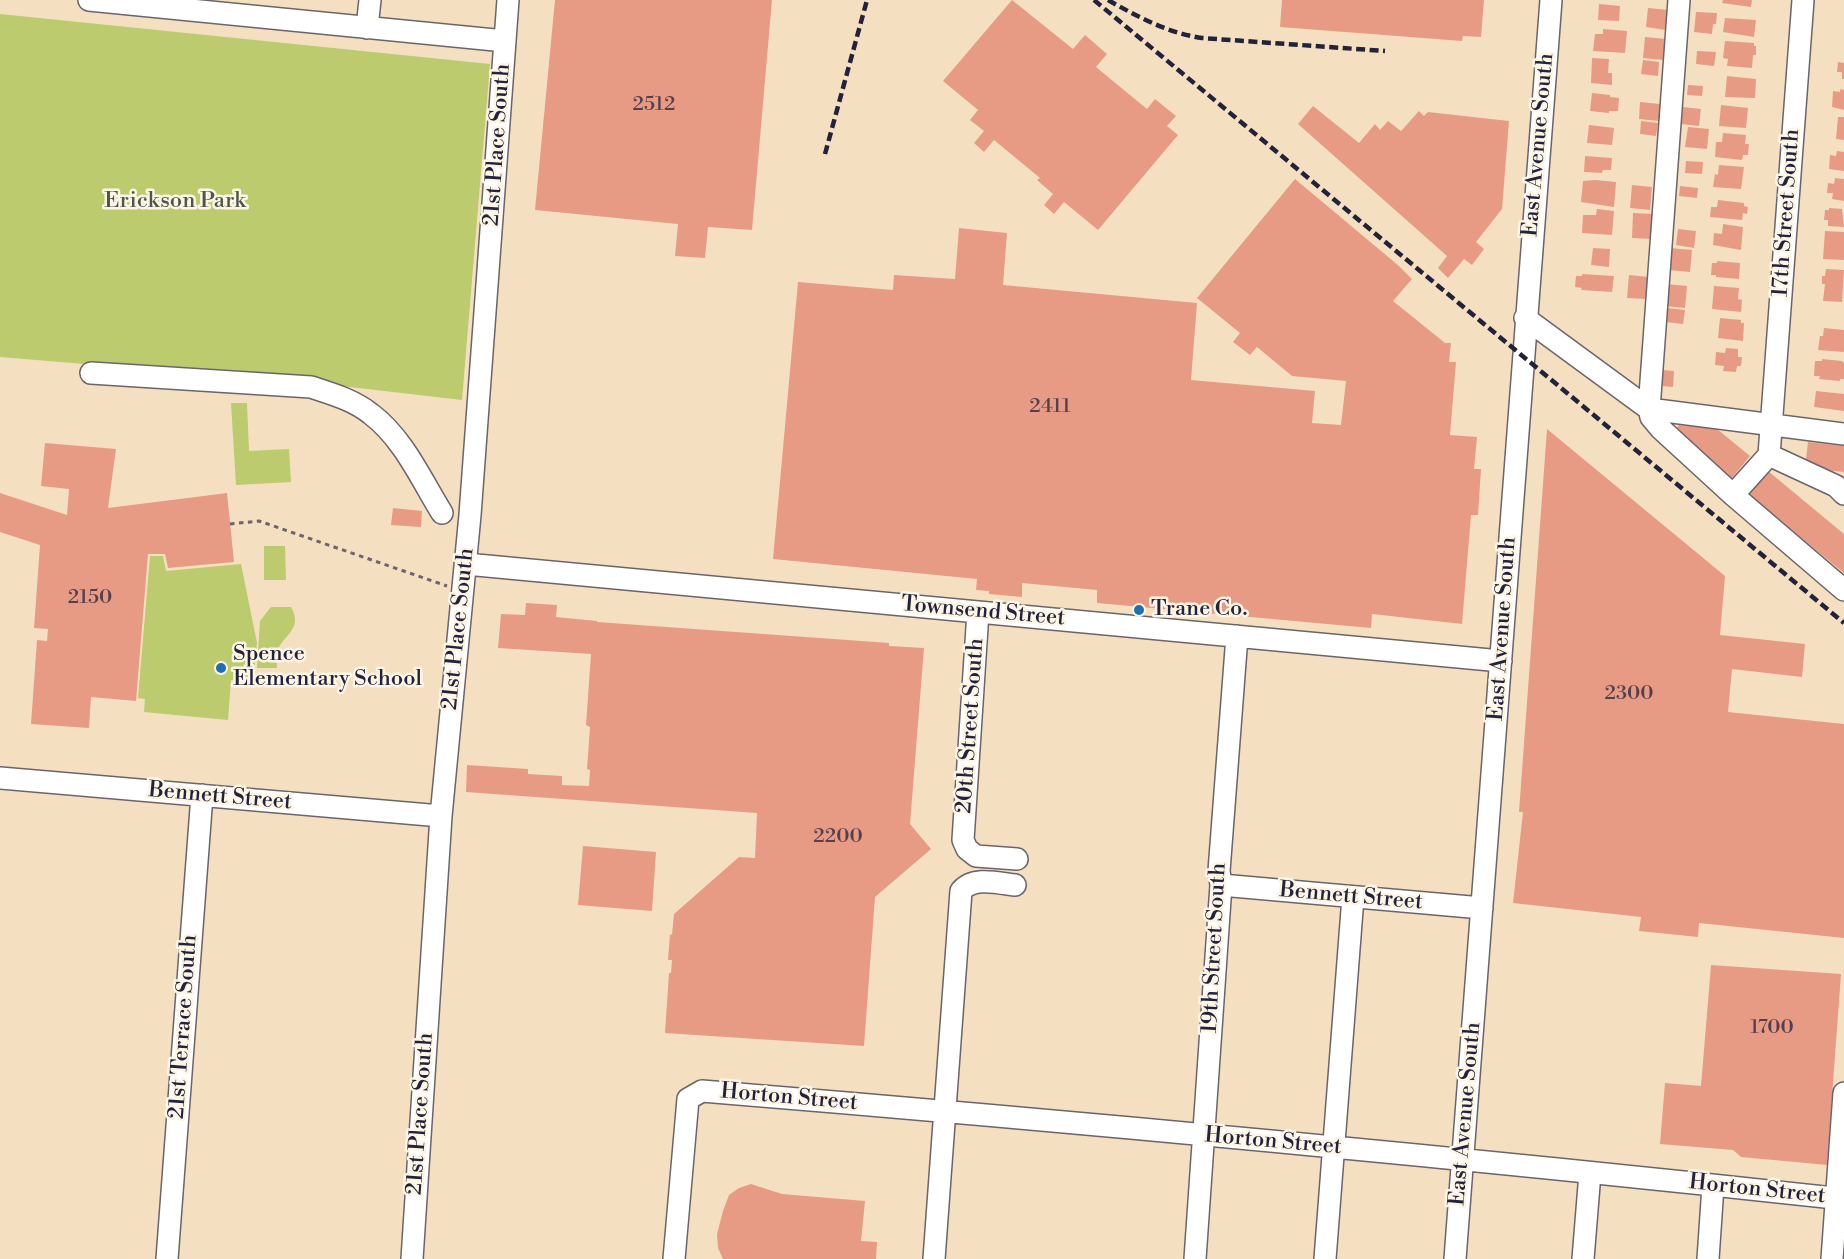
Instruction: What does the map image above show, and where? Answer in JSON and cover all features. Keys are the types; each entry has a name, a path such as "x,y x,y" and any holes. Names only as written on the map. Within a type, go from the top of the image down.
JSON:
{"street":[{"path":"89,0 279,10 367,28 505,41"},
{"path":"367,28 370,0"},
{"name":"21st Place South","path":"412,1259 441,816 466,564 508,0"},
{"name":"East Avenue South","path":"1455,1259 1551,0"},
{"path":"1679,0 1649,409 1651,417 1661,429 1733,495 1844,590"},
{"name":"17th Street South","path":"1769,455 1803,0"},
{"path":"1525,318 1649,409 1844,434"},
{"path":"91,373 311,387 340,397 371,413 398,440 442,513"},
{"path":"1733,495 1769,455 1836,486 1844,494"},
{"name":"Townsend Street","path":"466,564 1501,661"},
{"name":"20th Street South","path":"978,612 963,840 967,849 976,856 1017,859"},
{"name":"19th Street South","path":"1195,1259 1221,885 1219,871 1237,636"},
{"name":"Bennett Street","path":"0,778 441,816"},
{"name":"21st Terrace South","path":"167,1259 202,795"},
{"path":"934,1259 961,891 973,883 1015,885"},
{"name":"Bennett Street","path":"1221,885 1482,908"},
{"path":"1325,1259 1353,897"},
{"name":"Horton Street","path":"674,1259 688,1099 702,1091 1333,1147 1840,1199"},
{"path":"1832,1259 1840,1199 1844,1093"},
{"path":"1583,1259 1590,1173"},
{"path":"1707,1259 1713,1186"}],"path":[{"path":"230,524 259,521 442,586 463,588"}],"green space":[{"name":"Erickson Park","path":"0,14 490,64 462,400 315,383 0,357"},
{"path":"231,403 247,403 249,451 289,449 291,482 236,485"},
{"path":"264,546 285,546 286,580 264,580"},
{"path":"150,556 163,556 166,571 241,564 257,643 253,682 231,680 228,720 144,712 145,699 138,698"},
{"path":"271,607 291,607 295,621 294,627 277,652 277,668 257,668 260,621"}],"building":[{"path":"555,0 772,0 752,230 708,227 705,258 675,256 678,224 535,210"},
{"path":"1012,0 1073,49 1085,35 1107,54 1096,67 1147,109 1155,99 1176,116 1167,126 1178,135 1098,230 1064,202 1054,214 1044,205 1053,194 1037,180 1040,178 994,140 984,152 974,143 984,131 970,120 978,110 943,81"},
{"path":"1282,0 1484,0 1481,37 1463,36 1462,41 1280,27"},
{"path":"1723,0 1752,0 1751,7 1722,3"},
{"path":"1599,4 1620,6 1619,21 1598,20"},
{"path":"1648,8 1669,10 1666,30 1646,27"},
{"path":"1696,12 1717,13 1712,34 1694,32"},
{"path":"1725,18 1756,20 1754,37 1723,32"},
{"path":"1603,29 1627,31 1625,53 1593,51 1595,34 1603,34"},
{"path":"1645,37 1666,39 1664,60 1643,58"},
{"path":"1725,41 1754,43 1756,55 1753,55 1752,68 1727,66 1728,59 1723,58"},
{"path":"1697,51 1716,52 1714,66 1696,64"},
{"path":"1592,58 1609,59 1608,73 1612,73 1612,85 1591,83"},
{"path":"1643,60 1659,62 1658,76 1641,74"},
{"path":"1838,62 1844,63 1844,79 1842,79 1842,72 1837,72"},
{"path":"1727,76 1756,79 1755,98 1725,97"},
{"path":"1688,85 1703,86 1702,96 1687,95"},
{"path":"1840,89 1844,90 1844,110 1832,107 1833,91 1840,92"},
{"path":"1592,93 1619,98 1618,111 1609,111 1609,113 1590,111"},
{"path":"1640,102 1660,104 1659,121 1639,119"},
{"path":"1721,105 1748,108 1746,128 1719,126"},
{"path":"1313,106 1359,143 1375,124 1380,130 1388,121 1401,131 1419,111 1424,116 1428,112 1509,121 1502,209 1476,242 1484,249 1472,265 1464,259 1448,278 1438,268 1447,256 1298,124"},
{"path":"1683,107 1701,109 1699,126 1681,124"},
{"path":"1838,117 1844,117 1844,140 1836,139"},
{"path":"1641,121 1658,123 1656,136 1640,134"},
{"path":"1589,125 1614,128 1612,145 1587,143"},
{"path":"1688,127 1709,129 1707,149 1685,147"},
{"path":"1723,133 1746,135 1745,144 1749,144 1748,155 1743,155 1742,160 1715,157 1716,142 1722,142"},
{"path":"1837,151 1844,152 1844,171 1829,169 1830,155 1836,156"},
{"path":"1585,156 1612,158 1611,170 1603,170 1602,173 1584,172"},
{"path":"1686,161 1703,162 1702,174 1685,173"},
{"path":"1719,165 1744,167 1741,189 1713,187"},
{"path":"1835,178 1844,179 1844,201 1832,199 1833,193 1827,193 1828,183 1834,184"},
{"path":"1295,179 1412,279 1393,301 1445,343 1451,343 1449,362 1456,362 1450,435 1477,437 1474,469 1481,469 1478,515 1471,515 1462,624 1372,614 1371,628 1097,603 1097,590 1022,583 1022,597 989,594 989,591 976,590 977,579 773,559 798,282 893,290 894,275 955,279 959,228 1007,233 1003,285 1197,303 1191,380 1315,391 1312,423 1341,425 1346,381 1292,376 1257,347 1250,355 1233,342 1240,333 1197,298"},
{"path":"1583,181 1616,182 1614,207 1581,202"},
{"path":"1632,185 1652,187 1650,210 1630,208"},
{"path":"1680,186 1698,188 1697,198 1679,196"},
{"path":"1718,200 1744,203 1744,206 1748,207 1747,214 1743,213 1742,220 1710,217 1711,207 1717,207"},
{"path":"1597,209 1614,211 1612,235 1582,233 1583,215 1596,215"},
{"path":"1842,209 1844,227 1828,226 1828,220 1824,220 1825,210"},
{"path":"1633,213 1654,214 1652,239 1632,238"},
{"path":"1723,224 1743,227 1741,250 1713,245 1714,233 1722,234"},
{"path":"1678,229 1696,231 1694,248 1676,245"},
{"path":"1825,231 1844,232 1844,260 1823,259"},
{"path":"1593,248 1610,249 1609,267 1591,265"},
{"path":"1670,248 1692,250 1690,272 1669,270"},
{"path":"1717,261 1740,263 1739,279 1711,275 1712,263 1717,263"},
{"path":"1826,269 1844,270 1842,302 1823,301 1825,284 1822,284 1822,276 1825,276"},
{"path":"1582,274 1614,276 1612,292 1581,290 1582,288 1575,287 1576,276 1582,276"},
{"path":"1629,275 1649,277 1647,299 1627,298"},
{"path":"1666,284 1687,286 1685,308 1664,306"},
{"path":"1714,286 1739,288 1738,299 1742,300 1741,312 1712,309"},
{"path":"1667,308 1685,310 1683,324 1665,322"},
{"path":"1720,318 1741,320 1741,323 1744,323 1743,341 1718,338"},
{"path":"1824,328 1844,330 1844,352 1818,350"},
{"path":"1726,348 1738,349 1738,357 1742,357 1741,366 1737,366 1736,372 1723,371 1724,366 1715,365 1716,352 1725,353"},
{"path":"1822,359 1842,361 1844,379 1840,381 1819,379 1820,376 1814,376 1815,361 1822,361"},
{"path":"1662,370 1674,371 1673,387 1661,386"},
{"path":"1816,391 1844,394 1844,411 1814,407"},
{"path":"1679,425 1717,429 1750,456 1731,479 1673,432"},
{"path":"1547,429 1725,576 1720,635 1805,644 1802,677 1732,669 1728,712 1844,724 1844,938 1699,923 1698,937 1639,931 1641,917 1513,903 1523,812 1519,812"},
{"path":"1808,442 1844,446 1844,472 1805,468"},
{"path":"45,443 116,449 108,508 227,493 234,562 168,568 165,554 148,554 136,701 91,697 89,728 31,724 37,640 47,641 48,629 34,628 40,545 0,532 0,493 67,515 69,489 41,486"},
{"path":"1768,471 1844,534 1844,573 1748,494"},
{"path":"393,508 422,511 421,527 391,525"},
{"path":"526,603 557,605 556,617 597,622 889,643 889,646 924,648 910,824 931,849 875,897 864,1046 665,1033 672,960 668,960 674,914 739,857 755,858 757,813 466,792 467,765 528,769 528,774 562,776 562,785 589,786 590,770 587,769 590,727 586,725 591,654 498,648 501,614 525,615"},
{"path":"583,846 656,852 652,911 578,905"},
{"path":"1711,965 1841,974 1827,1165 1741,1157 1733,1150 1660,1144 1665,1083 1701,1086"},
{"path":"751,1184 782,1194 865,1201 861,1241 877,1242 876,1259 723,1259 718,1248 717,1234 723,1211 729,1195"}],"railway":[{"path":"825,154 867,0"},
{"path":"1094,0 1844,623"},
{"path":"1108,0 1142,18 1189,36 1385,51"}],"place":[{"name":"Trane Co.","path":"1139,610"},
{"name":"Spence Elementary School","path":"221,668"}]}
